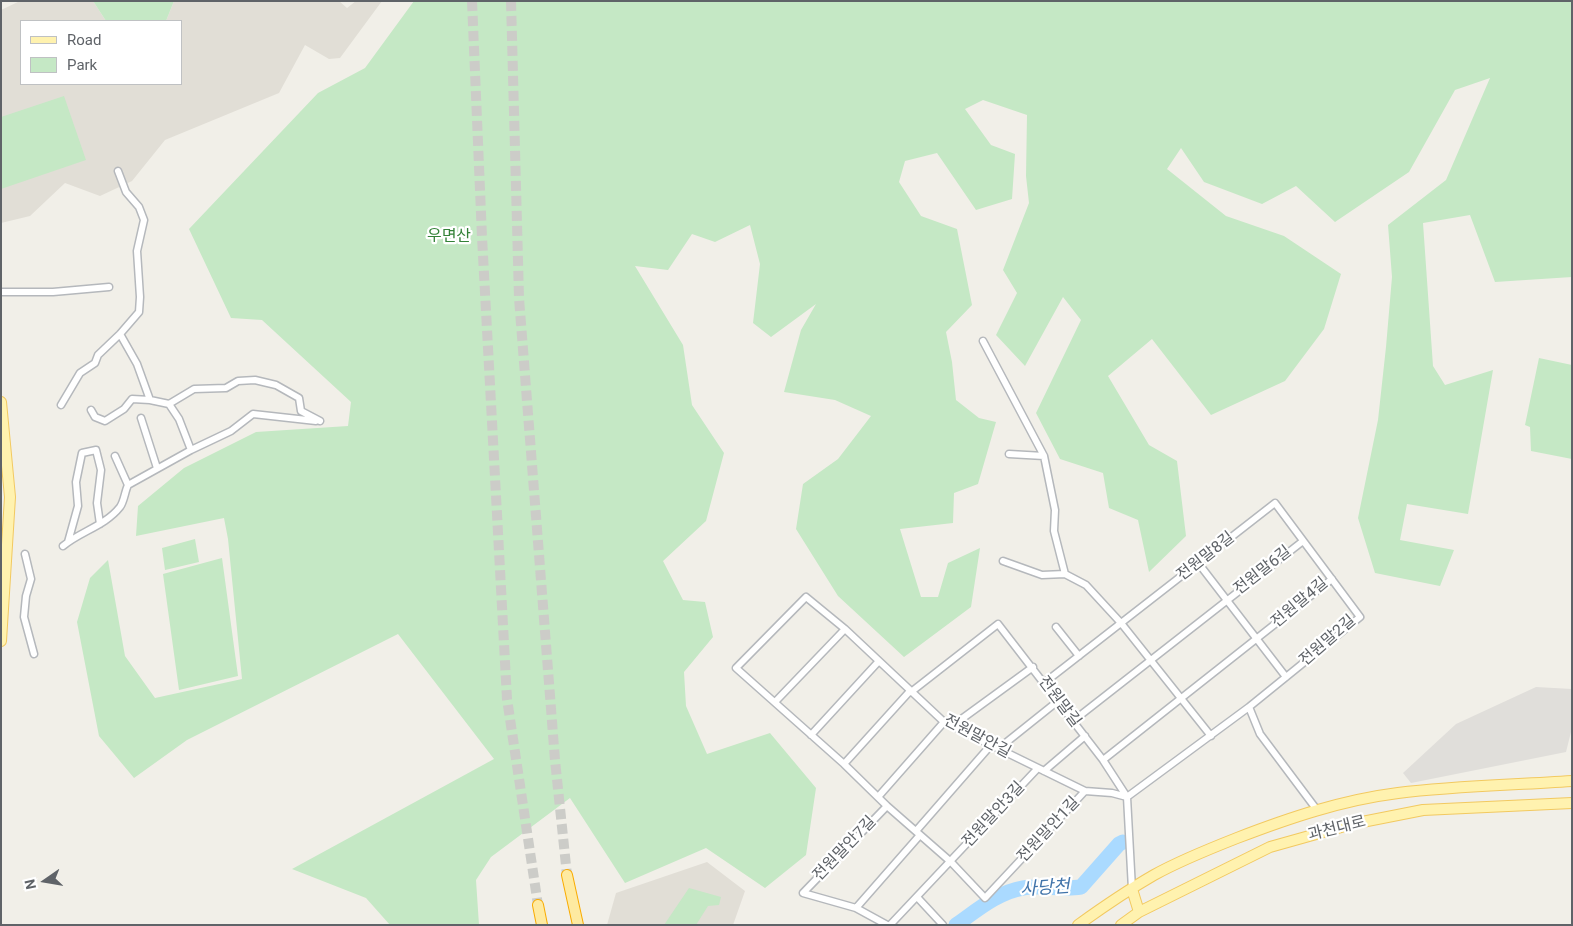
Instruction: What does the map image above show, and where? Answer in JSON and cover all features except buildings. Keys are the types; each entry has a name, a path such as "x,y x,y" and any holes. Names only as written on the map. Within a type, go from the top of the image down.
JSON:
{"highway":[{"path":"567,875 578,925"},
{"path":"538,905 542,925"}],"main road":[{"path":"1,402 6,497 1,641"},
{"name":"과천대로","path":"1078,925 1155,874 1202,852 1274,824 1317,810 1398,793 1572,781"},
{"name":"과천대로","path":"1121,925 1140,912 1270,847 1352,824 1424,810 1572,803"},
{"path":"1132,889 1140,912"}],"street":[{"path":"61,405 80,373 95,363 98,355 139,312 137,251 144,220 139,207 126,192 118,171"},
{"path":"1,292 53,292 109,287"},
{"path":"120,334 136,364 150,400"},
{"path":"983,341 1044,456 1055,510 1054,531 1065,574"},
{"path":"91,410 95,417 105,421 124,409 132,399 169,404 194,389 226,388 238,380 255,380 276,385 298,398 301,411 320,421 253,414 231,431 191,450 128,485 121,506 100,524 66,544 78,506 76,482 82,453 96,450 101,470 97,503 100,524"},
{"path":"169,404 179,419 191,450"},
{"path":"141,418 157,468"},
{"path":"1010,454 1044,456"},
{"path":"115,456 128,485"},
{"name":"전원말8길","path":"1044,683 1275,503 1288,519"},
{"name":"전원말6길","path":"1072,721 1303,541 1288,519"},
{"name":"전원말4길","path":"1103,760 1332,579 1303,541"},
{"path":"25,554 31,579 26,596 24,616 34,654"},
{"path":"1003,561 1042,575 1065,574 1086,586 1122,623 1211,736"},
{"name":"전원말6길","path":"1199,564 1226,600"},
{"name":"전원말2길","path":"1126,797 1249,707 1360,617 1332,579"},
{"name":"전원말안길","path":"806,597 845,629 944,722 1085,792 1112,792 1126,797"},
{"name":"전원말안7길","path":"806,597 736,668 811,734 878,797 944,722"},
{"name":"전원말4길","path":"1226,600 1256,639"},
{"name":"전원말길","path":"911,691 998,624 1103,760 1126,797 1132,889"},
{"path":"1056,627 1079,656"},
{"path":"775,702 845,629"},
{"name":"전원말2길","path":"1256,639 1286,677"},
{"path":"811,734 878,661"},
{"path":"952,726 1033,667"},
{"path":"844,764 911,691"},
{"path":"998,749 1058,701"},
{"name":"과천대로","path":"1249,707 1260,734 1317,810"},
{"name":"전원말안3길","path":"889,925 1041,770 1085,736"},
{"path":"889,925 856,908 991,746"},
{"name":"전원말안1길","path":"951,862 985,898 1085,792"},
{"name":"전원말안3길","path":"878,797 951,862"},
{"name":"전원말안7길","path":"856,908 803,893 887,806"},
{"path":"917,897 943,925"}],"shaded area":[{"path":"20,1 93,1 105,20 20,20 20,85 182,85 182,20 166,20 174,1 339,1 347,8 356,1 382,1 340,58 329,59 305,45 279,93 165,140 132,181 100,196 65,183 30,216 1,223 1,10"},
{"path":"1536,687 1572,689 1572,728 1566,752 1411,783 1403,773 1456,724"},
{"path":"707,862 745,891 733,925 607,925 616,893"}],"green space":[{"path":"93,1 174,1 166,20 105,20"},
{"name":"우면산","path":"414,1 1572,1 1572,277 1495,282 1470,215 1423,223 1433,366 1445,385 1493,370 1468,514 1407,504 1400,540 1454,550 1440,586 1375,573 1358,518 1378,420 1386,347 1392,277 1388,225 1446,180 1490,78 1455,90 1409,172 1335,222 1296,186 1262,204 1204,182 1181,148 1167,169 1226,216 1284,236 1341,274 1324,329 1285,381 1211,415 1152,339 1108,376 1149,445 1177,461 1186,536 1149,572 1138,520 1109,508 1103,473 1060,459 1036,413 1081,320 1063,297 1025,366 996,335 1017,293 1003,270 1029,203 1026,176 1027,115 983,100 965,109 991,145 1015,154 1012,199 976,210 937,153 905,161 899,182 921,216 957,229 972,305 946,332 952,362 956,400 979,418 996,422 978,484 954,493 953,523 900,529 921,597 938,597 948,563 980,548 971,607 904,657 838,596 796,529 803,484 838,459 871,416 835,400 784,392 801,330 816,304 771,337 753,323 760,264 750,225 715,242 692,234 668,270 635,266 683,345 692,405 724,453 706,521 663,561 683,600 705,602 713,637 684,672 686,706 707,754 770,733 816,788 806,855 765,888 706,848 625,883 570,798 491,857 476,880 479,925 390,925 366,898 292,869 494,759 398,634 187,740 134,778 99,736 77,622 90,578 108,560 125,656 155,698 242,679 228,539 224,518 136,536 138,506 184,468 256,432 348,426 351,402 262,320 231,318 189,229 318,93 365,68"},
{"path":"64,96 86,160 1,189 1,117"},
{"path":"1539,358 1572,365 1572,459 1531,451 1530,427 1525,425"},
{"path":"195,539 199,562 165,570 162,548"},
{"path":"222,558 238,676 179,690 163,574"},
{"path":"689,888 721,897 719,905 708,906 696,925 664,925"}],"waterway":[{"name":"사당천","path":"956,925 988,903 1014,890 1030,887 1081,887 1119,844 1123,842"}],"tunnel":[{"path":"472,1 482,237 507,699 538,905"},
{"path":"511,1 519,298 555,760 567,875"}]}
